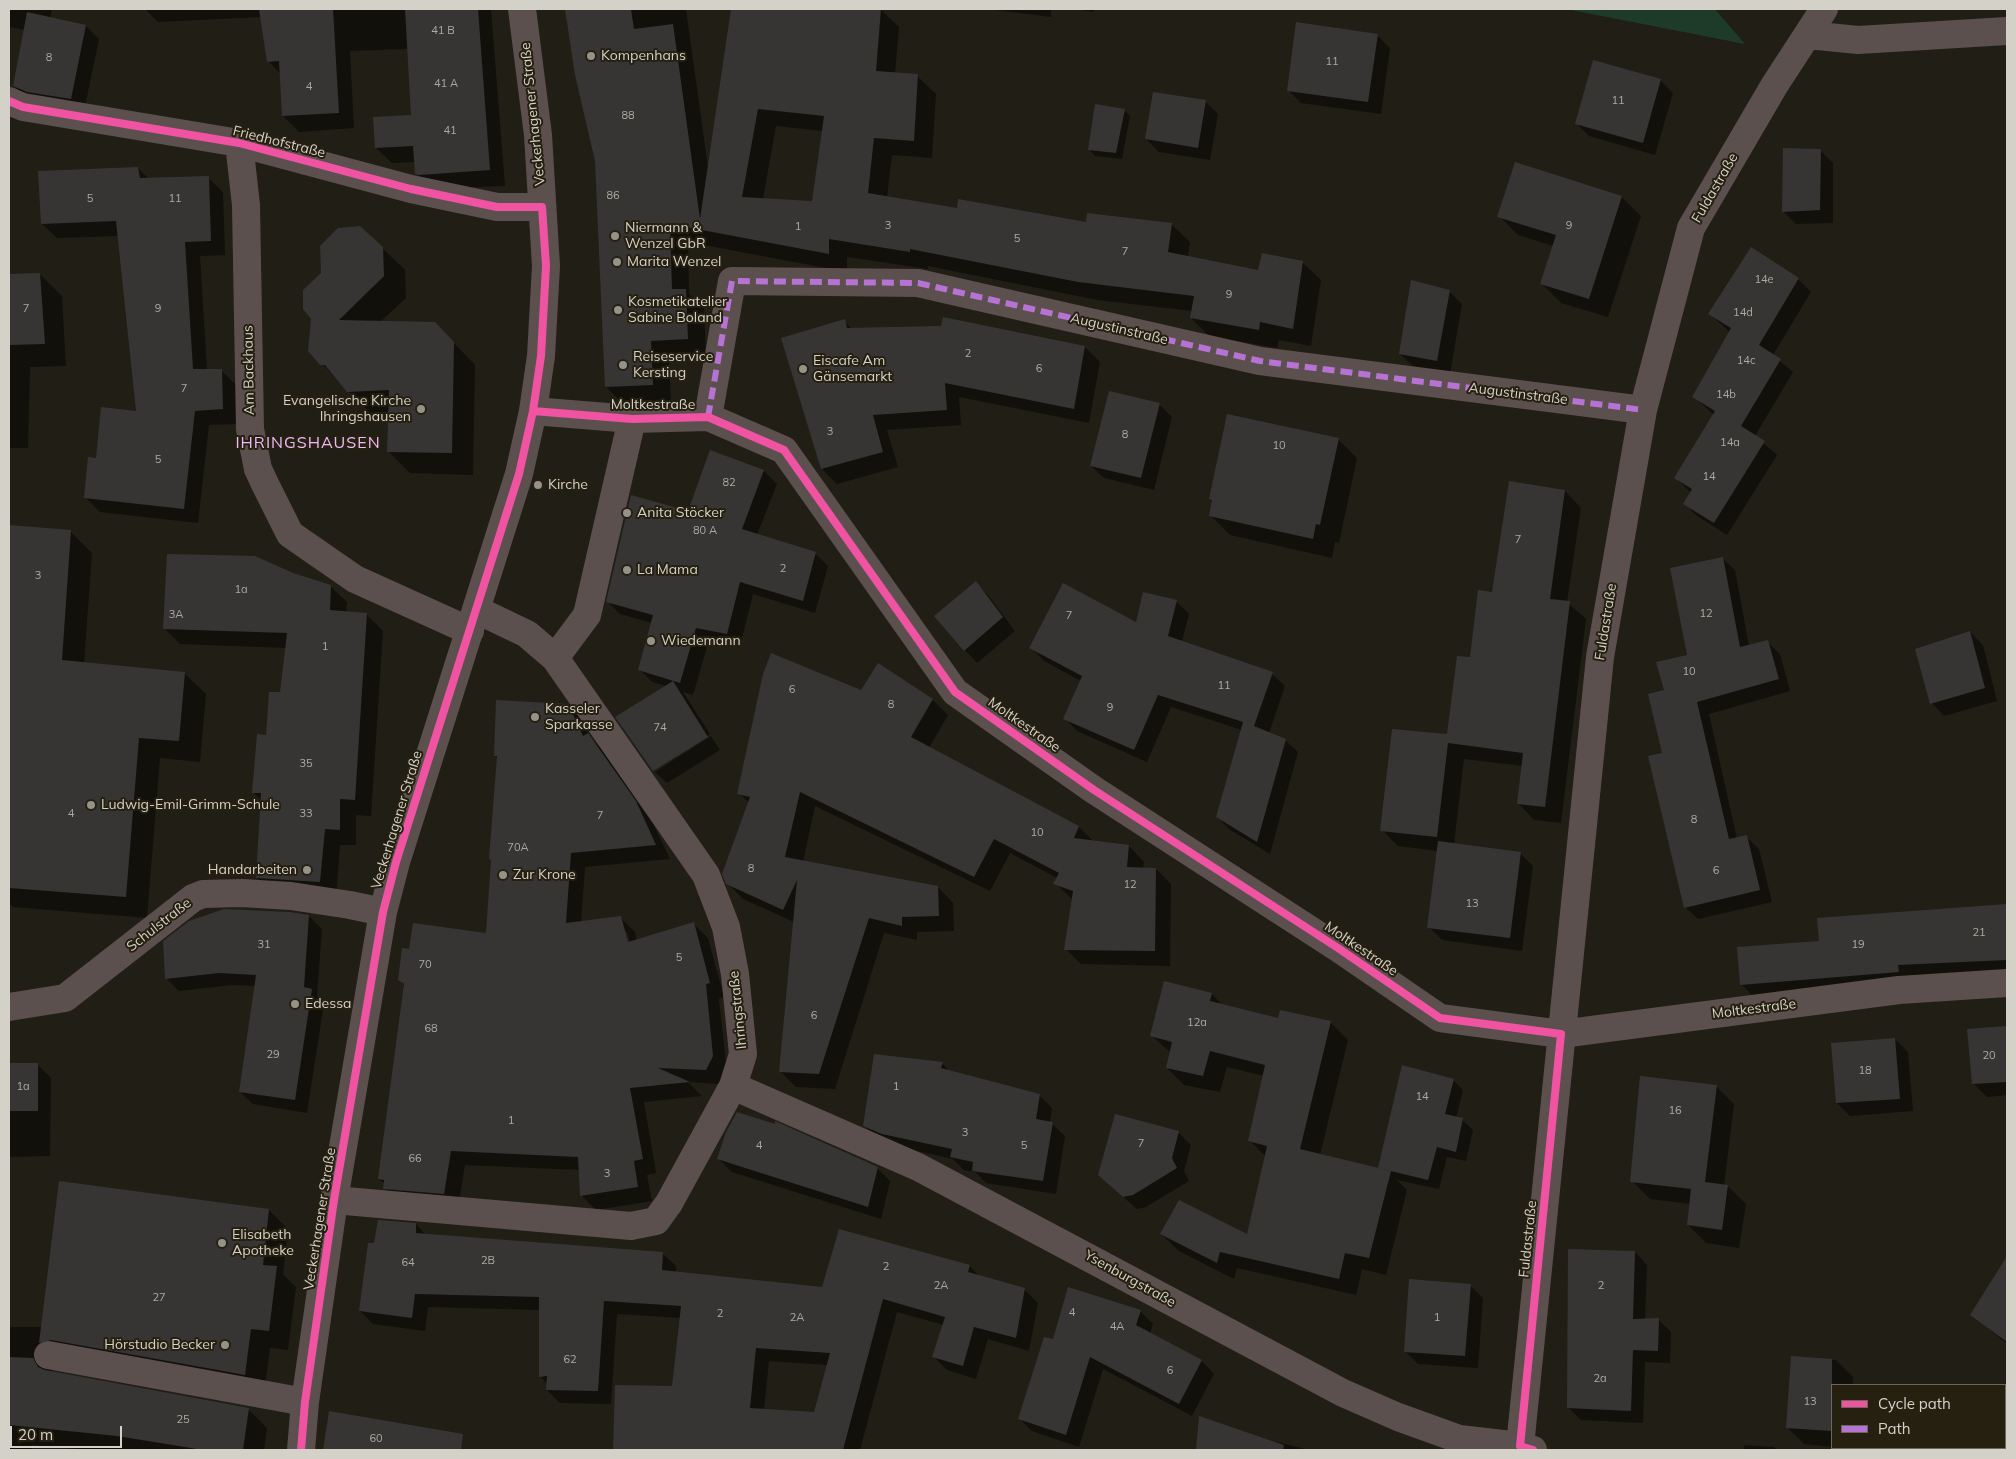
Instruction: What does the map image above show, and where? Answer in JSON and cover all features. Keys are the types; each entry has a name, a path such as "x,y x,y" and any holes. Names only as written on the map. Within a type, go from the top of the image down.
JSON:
{"street":[{"name":"Veckerhagener Straße","path":"300,1450 305,1402 334,1200 383,912 396,862 519,474 533,411 541,356 546,266 538,134 522,9"},
{"name":"Fuldastraße","path":"1526,1448 1561,1034 1600,656 1643,410 1691,228 1774,86 1824,9"},
{"path":"1808,35 1858,40 2007,31"},
{"name":"Friedhofstraße","path":"9,102 23,107 239,143 411,189 498,207 542,207"},
{"name":"Am Backhaus","path":"239,143 246,205 250,429 258,469 266,486 290,534 355,579 473,620"},
{"name":"Augustinstraße","path":"708,417 732,281 918,284 1260,361 1643,410"},
{"name":"Moltkestraße","path":"533,411 632,419 708,417 784,450 955,692 1094,790 1338,948 1440,1018 1561,1034 1899,990 2007,983"},
{"path":"556,658 587,614 632,419"},
{"name":"Ihringstraße","path":"334,1200 631,1226 656,1221 669,1203 733,1086 743,1054 735,974 726,927 706,875 556,658 527,634 473,620"},
{"name":"Schulstraße","path":"9,1007 65,998 193,898 203,894 242,893 291,896 383,912"},
{"name":"Ysenburgstraße","path":"733,1086 918,1167 1343,1393 1458,1444 1526,1448"},
{"path":"48,1355 305,1402"}],"green space":[{"path":"1566,9 1715,9 1745,44"}],"building":[{"path":"259,9 333,9 339,113 282,116 279,61 267,62"},
{"path":"405,9 478,9 490,170 419,175 415,174 413,146 375,148 373,117 411,115"},
{"path":"565,9 631,9 634,29 673,24 700,219 731,9 881,9 876,71 918,74 914,141 874,138 868,193 957,208 958,199 1086,222 1087,213 1172,223 1168,252 1258,270 1262,253 1303,261 1293,329 1260,322 1259,330 1190,318 1194,296 1078,282 910,249 910,252 829,239 829,254 670,224 672,289 686,289 688,339 651,341 653,385 605,387 595,161 575,75","holes":["758,109 824,116 812,201 742,197"]},
{"path":"27,12 86,25 71,99 27,92 13,86"},
{"path":"1296,22 1378,34 1368,102 1287,91"},
{"path":"1593,60 1661,79 1643,143 1575,124"},
{"path":"1153,92 1206,100 1198,148 1145,139"},
{"path":"1095,104 1125,109 1116,153 1088,150"},
{"path":"1783,148 1821,149 1820,210 1782,212"},
{"path":"1515,162 1622,196 1589,299 1540,284 1556,235 1497,217"},
{"path":"138,167 140,178 209,176 211,241 185,242 193,369 222,369 223,409 195,411 184,509 84,498 88,457 96,458 101,407 136,411 116,221 41,224 38,171"},
{"path":"360,226 383,247 384,276 339,320 435,322 454,342 452,453 387,452 389,390 347,392 325,365 320,365 308,351 311,319 303,309 303,290 321,273 320,246 338,228"},
{"path":"1751,247 1799,278 1759,345 1781,359 1741,426 1765,441 1714,523 1683,504 1692,489 1674,478 1715,411 1692,397 1731,328 1708,314"},
{"path":"40,273 45,344 9,345 9,274"},
{"path":"1411,280 1450,290 1437,361 1399,354"},
{"path":"943,317 1085,346 1074,409 945,383 947,410 873,415 883,452 821,469 781,338 845,319 847,328 941,326"},
{"path":"1109,391 1160,403 1141,478 1090,466"},
{"path":"1227,414 1339,438 1320,525 1316,524 1313,539 1209,516 1212,500 1209,499"},
{"path":"710,450 764,470 742,529 816,552 803,601 740,582 727,634 696,628 680,683 638,670 653,615 606,602 631,495 688,511"},
{"path":"1509,481 1565,490 1550,599 1570,601 1545,807 1517,804 1523,753 1448,743 1437,837 1380,831 1392,729 1447,734 1457,656 1470,657 1478,590 1492,592"},
{"path":"9,525 71,530 62,660 185,672 179,741 139,738 126,897 9,888"},
{"path":"167,554 255,556 293,573 331,585 330,610 367,613 355,800 340,799 340,830 325,829 320,882 256,878 261,793 252,793 257,734 266,735 269,692 280,692 287,633 163,629"},
{"path":"1723,557 1740,647 1768,640 1779,679 1697,702 1729,839 1747,835 1760,890 1684,908 1648,756 1662,753 1648,694 1664,690 1656,662 1687,655 1670,568"},
{"path":"976,581 1003,617 964,651 934,616"},
{"path":"1063,583 1136,622 1143,592 1177,600 1168,636 1273,672 1254,726 1286,739 1257,842 1216,817 1243,722 1158,695 1134,750 1063,719 1082,676 1029,648"},
{"path":"1970,631 1985,688 1930,704 1915,649"},
{"path":"771,653 861,690 878,663 933,699 911,737 1079,826 1074,838 1129,845 1127,867 1156,868 1155,951 1064,950 1073,891 1053,884 1059,873 994,839 974,877 800,792 785,857 938,886 939,916 902,917 902,926 869,918 819,1074 779,1072 797,880 783,910 726,884 722,874 750,797 737,794 763,674"},
{"path":"673,681 708,737 653,771 615,717"},
{"path":"496,700 568,704 583,736 588,733 636,801 656,845 571,853 566,923 621,916 628,942 694,922 710,983 706,984 713,1056 706,1070 658,1068 690,1082 630,1088 643,1159 634,1161 638,1187 580,1196 578,1157 451,1151 444,1194 383,1189 384,1180 378,1179 404,984 398,980 402,948 409,949 413,923 486,933 491,860 489,859 497,756 494,756"},
{"path":"1438,841 1521,852 1510,938 1427,928"},
{"path":"2007,904 2007,960 1898,965 1899,972 1740,985 1737,947 1819,941 1817,918"},
{"path":"224,909 289,912 309,915 304,987 312,989 295,1100 239,1092 256,975 219,973 165,979 163,941 189,921"},
{"path":"1164,981 1212,993 1210,1001 1278,1018 1280,1010 1331,1021 1300,1149 1391,1171 1369,1258 1345,1253 1339,1279 1220,1252 1217,1263 1160,1234 1179,1200 1247,1234 1267,1146 1248,1141 1265,1065 1210,1051 1203,1076 1166,1068 1172,1042 1150,1036"},
{"path":"2007,1026 2007,1082 1972,1084 1967,1029"},
{"path":"1895,1038 1900,1099 1836,1103 1831,1043"},
{"path":"874,1054 943,1062 941,1068 1040,1094 1036,1119 1053,1122 1043,1181 972,1171 973,1162 950,1157 952,1149 882,1134 863,1126"},
{"path":"9,1063 38,1063 38,1111 9,1111"},
{"path":"1402,1065 1454,1079 1445,1114 1463,1118 1456,1152 1437,1147 1428,1180 1378,1168"},
{"path":"1640,1076 1717,1085 1705,1182 1728,1185 1722,1230 1687,1225 1691,1189 1630,1182"},
{"path":"737,1112 775,1124 775,1121 878,1167 868,1207 717,1159 726,1132"},
{"path":"1115,1114 1179,1131 1172,1158 1177,1168 1133,1195 1123,1197 1098,1175"},
{"path":"59,1181 269,1209 263,1265 277,1266 269,1331 251,1329 245,1375 51,1340 39,1343"},
{"path":"378,1220 416,1223 416,1233 663,1252 662,1270 822,1287 839,1229 970,1265 968,1272 1025,1288 1016,1338 974,1327 963,1366 932,1357 945,1317 883,1299 843,1450 613,1450 615,1385 672,1386 681,1306 604,1301 598,1391 546,1390 547,1376 539,1377 539,1297 415,1294 412,1318 359,1311 368,1243 374,1243","holes":["756,1348 830,1353 814,1412 750,1408"]},
{"path":"1568,1249 1635,1251 1633,1319 1659,1318 1658,1351 1633,1350 1631,1411 1567,1408"},
{"path":"2007,1256 2007,1342 1970,1315"},
{"path":"1409,1279 1471,1284 1465,1356 1404,1352"},
{"path":"1068,1287 1141,1310 1136,1325 1202,1360 1179,1404 1090,1357 1066,1435 1018,1419 1044,1337 1053,1339"},
{"path":"1791,1356 1832,1359 1831,1431 1786,1428"},
{"path":"9,1357 33,1358 38,1367 45,1370 249,1408 243,1450 203,1450 117,1436 9,1425"},
{"path":"329,1411 463,1434 461,1450 323,1450"},
{"path":"1199,1416 1284,1445 1283,1450 1196,1450"}],"marked path":[{"path":"708,417 732,281 918,283 1260,361 1643,410"}],"cycle path":[{"path":"9,101 23,107 239,143 411,189 497,207 542,207 546,266 541,356 533,411 519,474 396,862 383,912 334,1200 305,1402 301,1450"},
{"path":"533,411 632,419 708,417 784,450 955,692 1094,790 1338,948 1440,1018 1561,1034 1520,1446 1533,1450"}],"place":[{"name":"Kompenhans","path":"591,56"},
{"name":"Niermann & Wenzel GbR","path":"615,236"},
{"name":"Marita Wenzel","path":"617,262"},
{"name":"Kosmetikatelier Sabine Boland","path":"618,310"},
{"name":"Reiseservice Kersting","path":"623,365"},
{"name":"Eiscafe Am Gänsemarkt","path":"803,369"},
{"name":"Evangelische Kirche Ihringshausen","path":"421,409"},
{"name":"Kirche","path":"538,485"},
{"name":"Anita Stöcker","path":"627,513"},
{"name":"La Mama","path":"627,570"},
{"name":"Wiedemann","path":"651,641"},
{"name":"Kasseler Sparkasse","path":"535,717"},
{"name":"Ludwig-Emil-Grimm-Schule","path":"91,805"},
{"name":"Handarbeiten","path":"307,870"},
{"name":"Zur Krone","path":"503,875"},
{"name":"Edessa","path":"295,1004"},
{"name":"Elisabeth Apotheke","path":"222,1243"},
{"name":"Hörstudio Becker","path":"225,1345"}],"district":[{"name":"IHRINGSHAUSEN","path":"308,443"}]}
